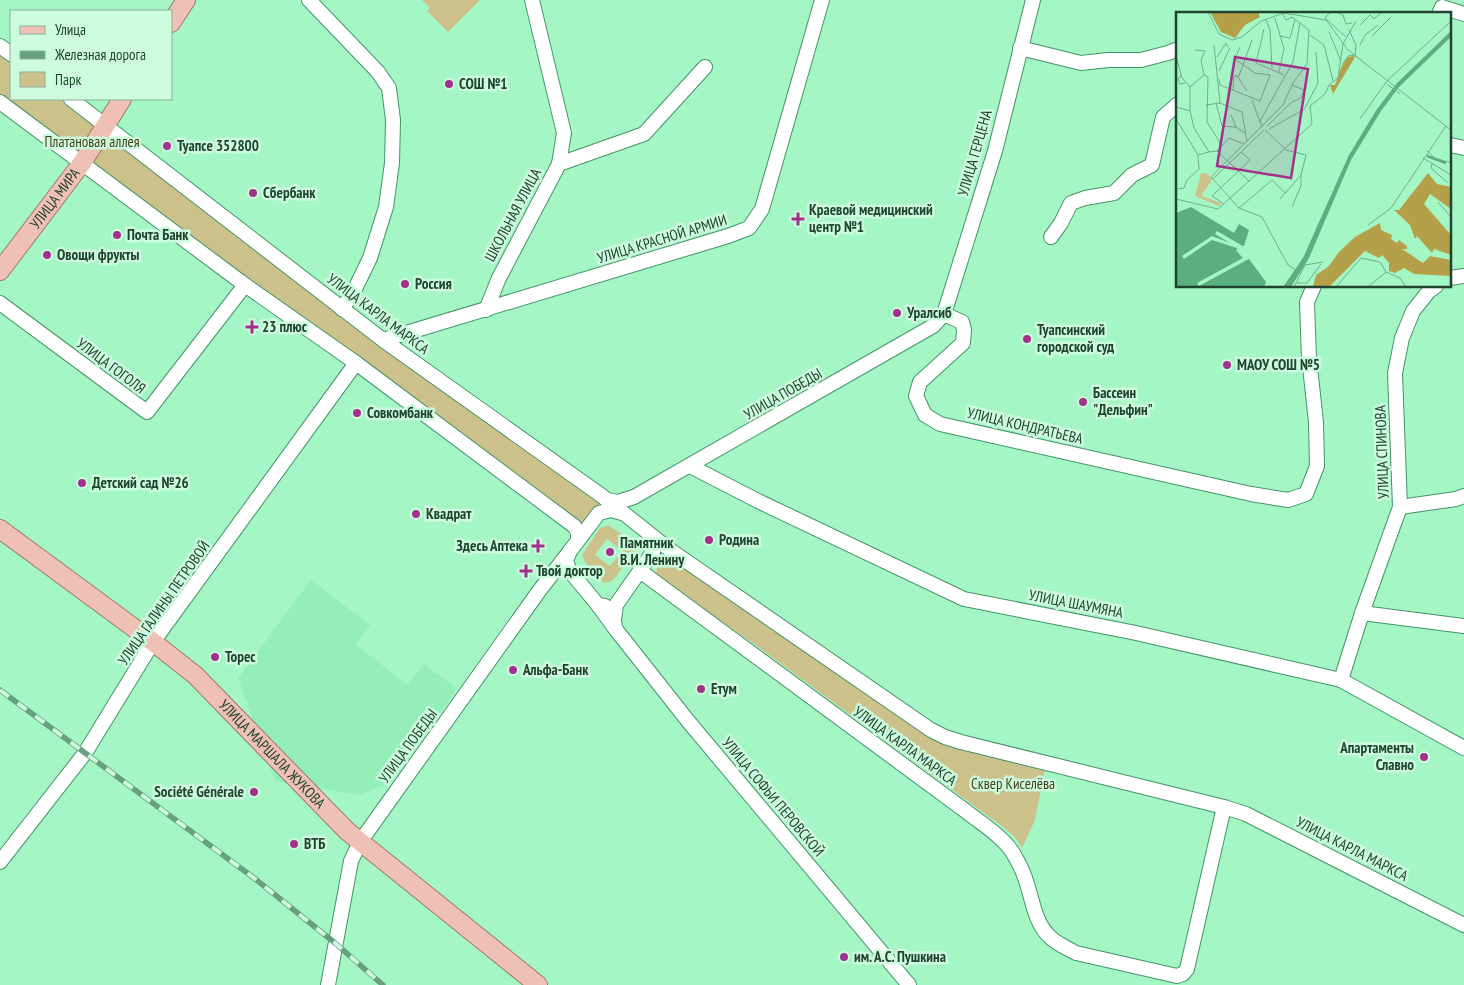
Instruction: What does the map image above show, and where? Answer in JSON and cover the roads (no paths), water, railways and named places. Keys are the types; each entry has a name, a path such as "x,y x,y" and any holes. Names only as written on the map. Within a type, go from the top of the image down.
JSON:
{"main road":[{"path":"172,21 186,0"},
{"name":"УЛИЦА МИРА","path":"0,271 82,163 121,100"},
{"name":"УЛИЦА МАРШАЛА ЖУКОВА","path":"0,529 154,642 195,675 341,825 538,985"}],"street":[{"path":"309,0 378,72 390,88 393,120 392,163 386,207 370,258 342,309"},
{"path":"532,0 564,133 558,164"},
{"name":"УЛИЦА КРАСНОЙ АРМИИ","path":"383,340 728,236 749,228 762,209 822,0"},
{"name":"УЛИЦА ГЕРЦЕНА","path":"944,314 995,151 1033,0"},
{"path":"1020,48 1081,63 1108,60 1141,60 1176,50"},
{"name":"ШКОЛЬНАЯ УЛИЦА","path":"486,310 498,278 558,164 644,134 704,67"},
{"name":"УЛИЦА КАРЛА МАРКСА","path":"71,100 383,340 621,506 650,536 931,730 945,737 1246,814 1464,924"},
{"path":"0,102 245,285 356,363 574,526 578,532 574,546"},
{"path":"1052,237 1061,224 1071,203 1085,198 1114,193 1132,175 1152,165 1163,117 1176,106"},
{"name":"УЛИЦА ГОГОЛЯ","path":"0,304 147,412 245,285"},
{"name":"УЛИЦА КОНДРАТЬЕВА","path":"944,314 962,322 964,330 963,343 920,382 916,396 925,415 940,424 1251,494 1288,500 1306,494 1317,466 1316,422 1309,358 1307,302 1313,288"},
{"name":"УЛИЦА СПИНОВА","path":"1341,680 1362,613 1400,507 1395,373 1402,338 1413,311 1433,288"},
{"name":"УЛИЦА ПОБЕДЫ","path":"621,506 933,326 944,314"},
{"name":"УЛИЦА ГАЛИНЫ ПЕТРОВОЙ","path":"0,862 85,753 154,642 356,363"},
{"name":"УЛИЦА ШАУМЯНА","path":"690,466 758,501 964,599 1136,633 1341,680 1464,748"},
{"path":"1400,507 1456,499 1464,496"},
{"path":"562,570 574,546 600,513 621,506"},
{"path":"615,628 614,612 620,598 653,552 654,544 650,536"},
{"path":"653,552 661,549 670,550"},
{"name":"УЛИЦА ПОБЕДЫ","path":"328,985 351,861 360,842 562,570"},
{"name":"УЛИЦА СОФЬИ ПЕРОВСКОЙ","path":"562,570 598,605 688,721 909,985"},
{"name":"УЛИЦА КАРЛА МАРКСА","path":"640,571 920,777 1004,842 1012,851 1020,866 1040,925 1049,937 1076,953 1177,976 1183,974 1187,969 1224,807"},
{"path":"598,605 609,606 620,598"},
{"path":"1362,613 1464,626"}],"railway":[{"path":"0,690 254,878 335,943 383,985"}],"place":[{"name":"СОШ №1","path":"449,84"},
{"name":"Туапсе 352800","path":"167,146"},
{"name":"Сбербанк","path":"253,193"},
{"name":"Краевой медицинский центр №1","path":"798,219"},
{"name":"Почта Банк","path":"117,235"},
{"name":"Овощи фрукты","path":"47,255"},
{"name":"Россия","path":"405,284"},
{"name":"Уралсиб","path":"897,313"},
{"name":"23 плюс","path":"252,327"},
{"name":"Туапсинский городской суд","path":"1027,339"},
{"name":"МАОУ СОШ №5","path":"1227,365"},
{"name":"Бассеин \"Дельфин\"","path":"1083,402"},
{"name":"Совкомбанк","path":"357,413"},
{"name":"Детский сад №26","path":"82,483"},
{"name":"Квадрат","path":"416,514"},
{"name":"Родина","path":"709,540"},
{"name":"Здесь Аптека","path":"538,546"},
{"name":"Памятник В.И. Ленину","path":"610,552"},
{"name":"Твой доктор","path":"526,571"},
{"name":"Торес","path":"215,657"},
{"name":"Альфа-Банк","path":"513,670"},
{"name":"Етум","path":"701,689"},
{"name":"Апартаменты Славно","path":"1424,757"},
{"name":"Société Générale","path":"254,792"},
{"name":"ВТБ","path":"294,844"},
{"name":"им. А.С. Пушкина","path":"844,957"}],"park label":[{"name":"Платановая аллея","path":"92,142"},
{"name":"Сквер Киселёва","path":"1013,784"}]}
